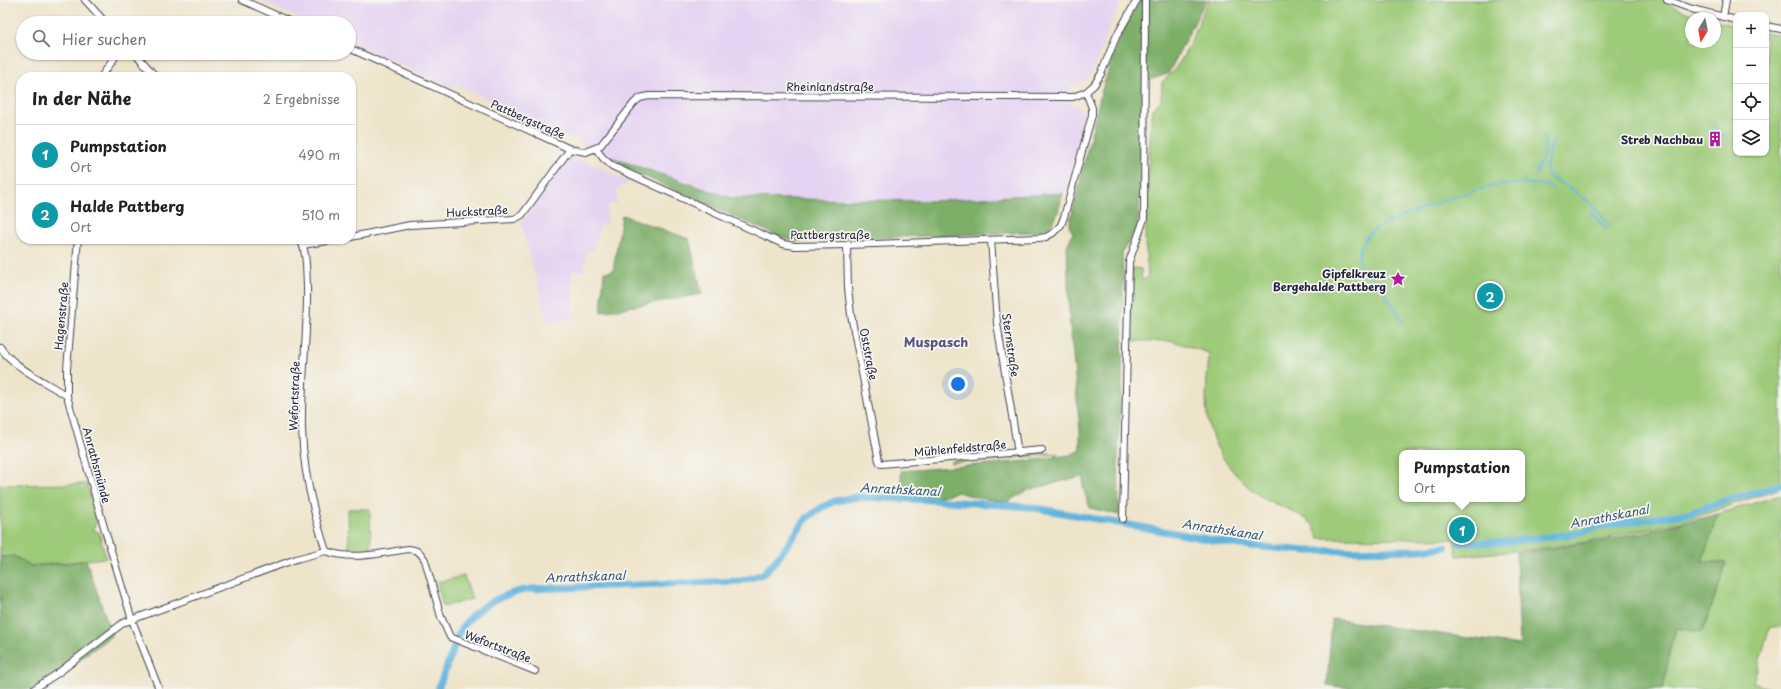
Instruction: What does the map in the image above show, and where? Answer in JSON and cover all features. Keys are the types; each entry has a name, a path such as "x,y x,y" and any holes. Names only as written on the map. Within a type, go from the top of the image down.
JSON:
{"street":[{"path":"85,0 100,16"},
{"path":"242,0 277,16"},
{"path":"1086,92 1094,85 1101,74 1116,37 1137,0"},
{"path":"1123,519 1129,262 1144,219 1145,0"},
{"path":"1667,0 1692,10 1733,19"},
{"path":"1723,17 1726,0"},
{"path":"1769,27 1781,29"},
{"name":"Pattbergstraße","path":"356,51 570,148 586,152 596,149 612,166 783,244 795,246 1046,237 1061,225 1068,206 1092,116 1092,108 1086,92"},
{"path":"105,72 113,60"},
{"path":"141,60 152,72"},
{"name":"Rheinlandstraße","path":"596,149 604,142 634,103 640,98 649,96 1073,97 1086,92"},
{"name":"Huckstraße","path":"356,236 410,225 514,219 522,216 570,148"},
{"name":"Sternstraße","path":"991,240 997,323 1018,453"},
{"name":"Hagenstraße","path":"67,396 67,369 78,244"},
{"name":"Wefortstraße","path":"302,244 306,273 307,304 302,430 309,491 326,551"},
{"name":"Oststraße","path":"847,245 848,288 852,315 878,461 881,464"},
{"path":"0,347 4,354 15,363 67,396"},
{"name":"Anrathsmünde","path":"67,396 103,526 132,620 159,689"},
{"name":"Mühlenfeldstraße","path":"881,464 1042,450"},
{"name":"Wefortstraße","path":"132,620 296,559 326,551 343,556 363,556 415,550 420,552 425,560 441,617 448,635 452,639 461,643 535,671"},
{"path":"34,689 58,673 110,631 123,623 132,620"}],"shaded area":[{"path":"259,0 1122,0 1109,28 1091,75 1083,81 1070,86 1070,106 1076,106 1083,111 1084,117 1063,193 932,201 731,198 610,157 459,86 448,86 356,44 356,16 294,16"},
{"path":"569,157 594,165 630,182 617,189 617,204 608,204 606,226 600,226 594,251 586,250 584,271 572,271 573,318 548,323 521,223"}],"green space":[{"path":"1140,0 1206,0 1168,74 1142,82 1139,216 1135,234 1122,252 1122,380 1118,451 1119,515 1090,508 1083,488 1083,476 1028,490 1007,502 979,498 957,492 934,498 902,497 901,471 1029,461 1070,455 1080,450 1080,431 1069,313 1067,246 1073,233 1069,226 1101,93 1117,43"},
{"path":"1208,0 1659,0 1686,12 1685,12 1685,48 1721,48 1721,22 1733,25 1733,156 1769,156 1769,33 1781,35 1781,488 1682,522 1586,542 1529,550 1457,556 1454,539 1319,538 1313,525 1306,519 1269,501 1249,488 1224,459 1212,437 1206,408 1209,353 1172,341 1133,341 1129,315 1133,304 1132,268 1141,269 1142,281 1148,277 1145,238 1148,207 1147,186 1152,109 1161,100 1162,82 1178,65 1190,44"},
{"path":"610,157 731,198 932,201 1063,193 1057,213 1052,223 1041,230 1033,232 793,241 778,236 617,164"},
{"path":"622,215 689,239 702,294 601,312 604,272 613,271"},
{"path":"1035,452 1059,454 951,463 951,461"},
{"path":"87,484 97,522 92,530 99,532 106,558 31,566 14,556 0,557 0,485"},
{"path":"1781,495 1781,627 1770,627 1753,683 1772,689 1663,689 1671,643 1677,628 1702,632 1722,577 1726,563 1702,561 1718,514"},
{"path":"348,509 370,509 371,551 349,551"},
{"path":"1718,514 1702,561 1726,563 1722,577 1702,632 1677,628 1671,643 1663,689 1355,689 1327,685 1332,619 1520,645 1516,553 1618,537 1668,527"},
{"path":"14,556 31,566 70,563 86,560 112,635 41,689 0,689 0,557"},
{"path":"464,576 472,599 443,607 437,582"}],"waterway":[{"path":"1719,133 1723,136 1725,135"},
{"path":"1538,173 1536,172 1545,151 1544,137"},
{"path":"1554,139 1547,162 1549,177 1584,198 1610,226"},
{"path":"1412,213 1463,194 1500,185 1536,184 1553,188"},
{"path":"1590,211 1606,229"},
{"path":"1363,242 1371,232 1377,228 1407,215"},
{"path":"1362,244 1359,251 1359,263 1377,285"},
{"path":"1379,286 1403,322"},
{"name":"Anrathskanal","path":"1460,543 1504,542 1574,534 1602,526 1690,513 1718,503 1781,485"},
{"name":"Anrathskanal","path":"438,689 461,629 474,614 501,597 531,589 740,581 763,574 778,558 807,518 821,508 835,501 857,497 934,500 1030,507 1240,545 1308,551 1420,550 1445,547"}],"place":[{"name":"Streb Nachbau","path":"1715,139"},
{"name":"Gipfelkreuz Bergehalde Pattberg","path":"1398,279"},
{"name":"Halde Pattberg","path":"1490,296"},
{"name":"Pumpstation","path":"1462,530"}],"district":[{"name":"Muspasch","path":"936,341"}]}
